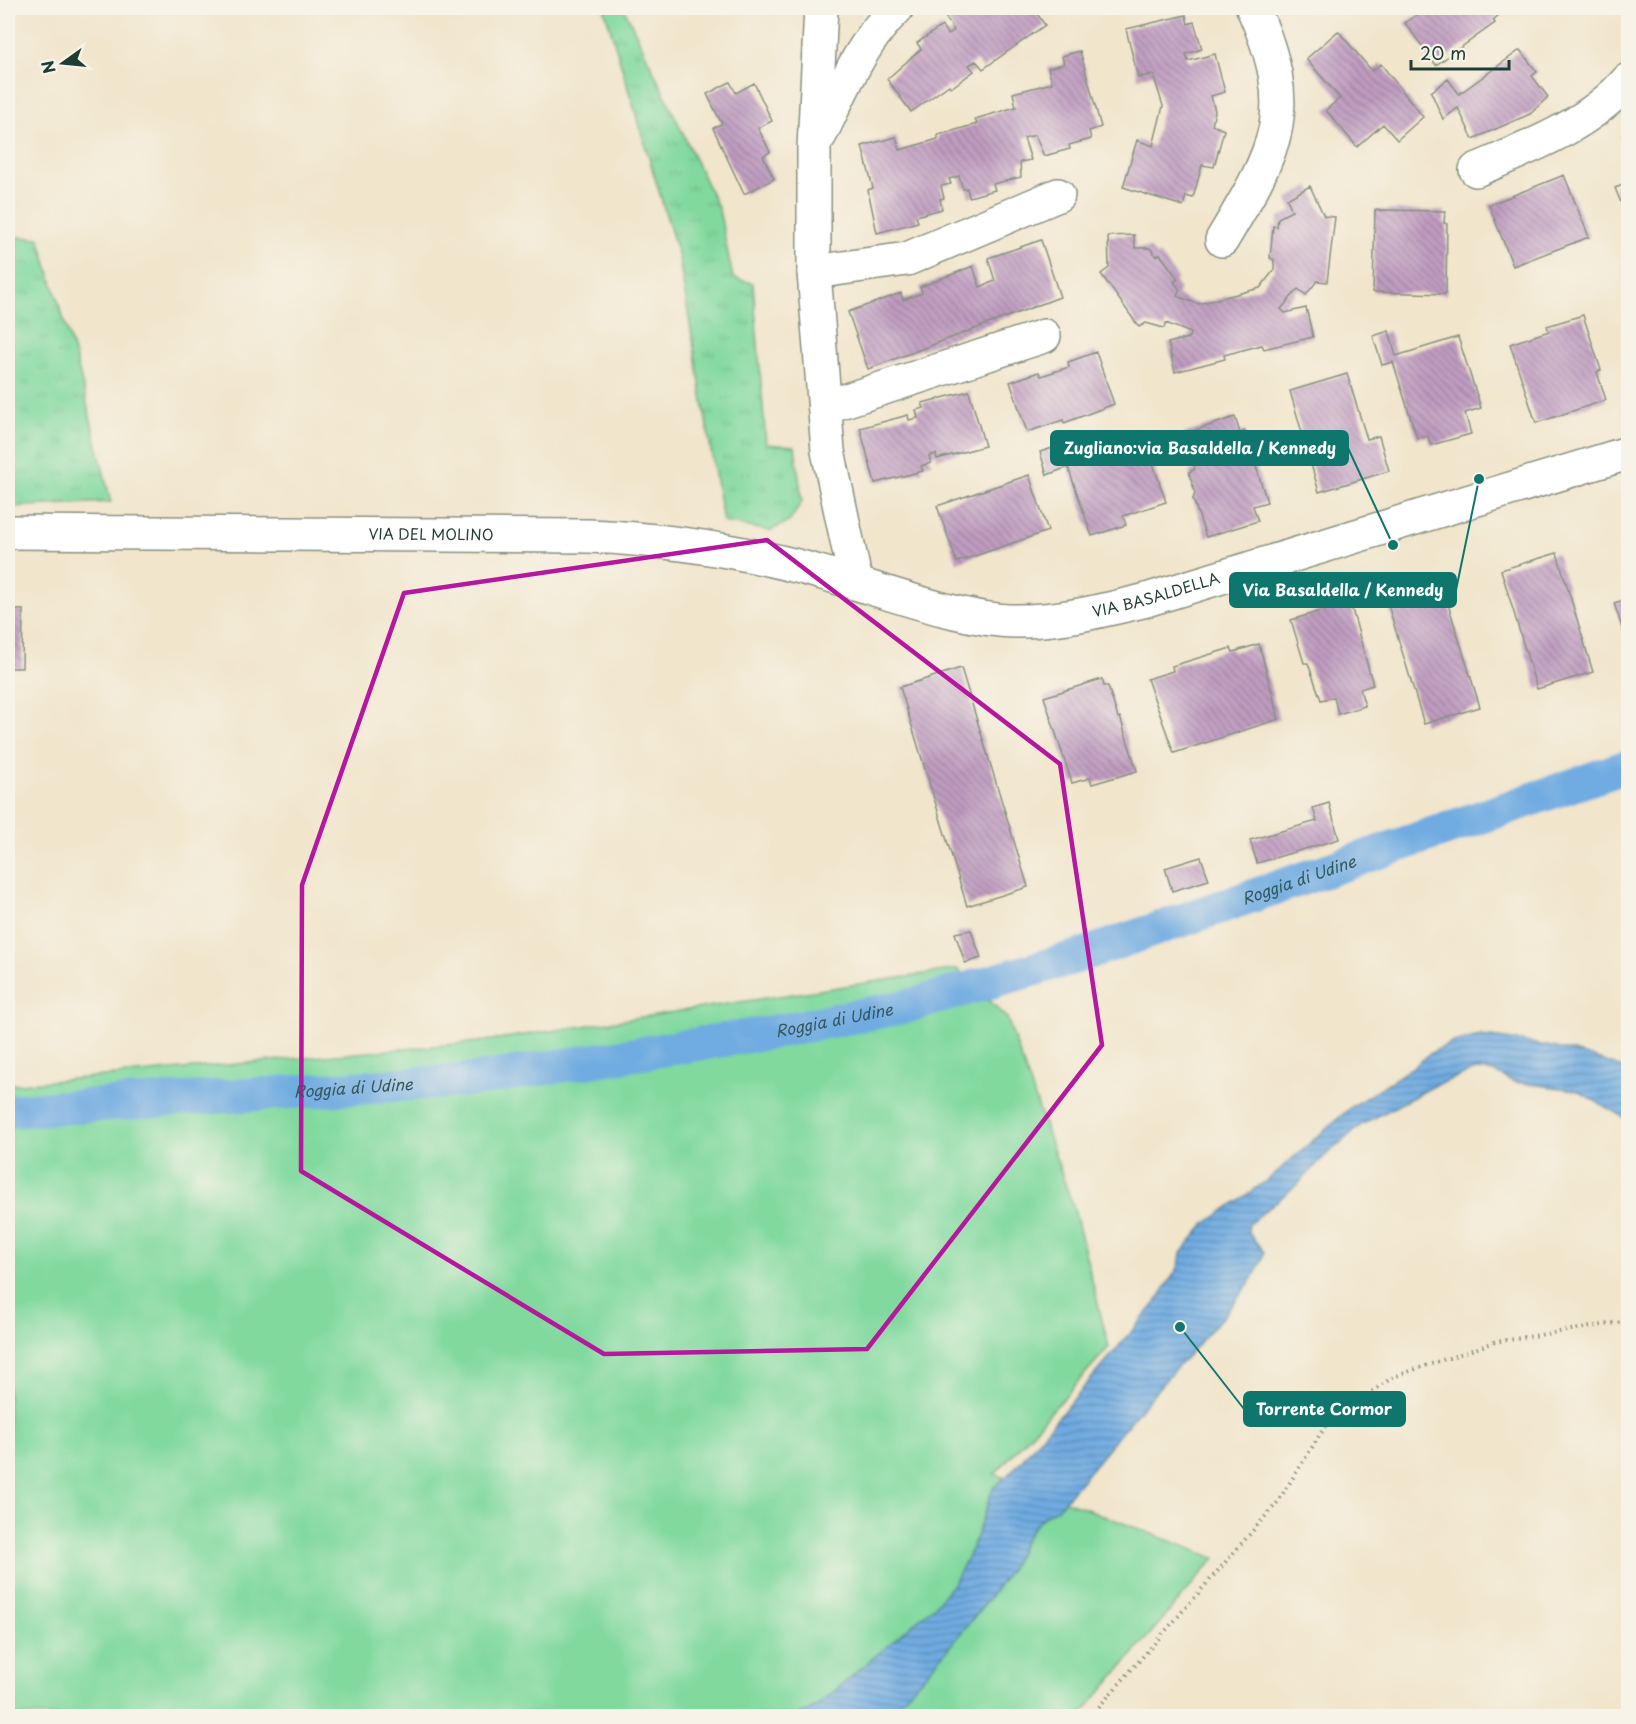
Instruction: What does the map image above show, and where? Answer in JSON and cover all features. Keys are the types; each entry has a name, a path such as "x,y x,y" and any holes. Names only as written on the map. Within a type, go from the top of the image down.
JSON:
{"street":[{"path":"821,8 814,148 814,272 828,451 853,582"},
{"path":"814,148 854,66 887,17 897,8"},
{"path":"1222,240 1252,189 1273,146 1280,97 1270,46 1253,8"},
{"path":"1476,170 1539,143 1583,118 1618,92 1629,80"},
{"path":"814,272 907,259 1058,195"},
{"path":"825,407 1044,336"},
{"name":"VIA BASALDELLA","path":"853,582 974,616 1016,622 1071,618 1143,601 1629,453"},
{"name":"VIA DEL MOLINO","path":"8,532 640,538 744,554 853,582"}],"path":[{"path":"1091,1716 1277,1503 1328,1422 1393,1377 1495,1342 1629,1322"}],"highlighted area":[{"path":"767,540 1060,764 1102,1045 867,1349 604,1354 301,1171 302,885 404,593"}],"green space":[{"path":"604,8 624,8 719,210 733,278 753,283 766,444 795,446 802,501 790,521 770,531 723,522 679,258"},
{"path":"8,237 39,238 77,363 111,502 8,507"},
{"path":"957,969 1007,1018 1074,1209 1109,1347 995,1474 1215,1558 1081,1715 8,1716 8,1085 478,1042"}],"water":[{"path":"1480,1036 1556,1048 1593,1057 1628,1070 1628,1120 1576,1090 1514,1082 1494,1072 1476,1070 1434,1086 1361,1125 1324,1157 1298,1184 1249,1224 1248,1232 1264,1252 1249,1283 1058,1508 1033,1527 1000,1584 946,1651 906,1695 890,1710 879,1716 850,1718 796,1716 817,1706 935,1605 954,1583 972,1548 993,1488 1013,1470 1155,1304 1179,1266 1181,1253 1205,1224 1270,1178 1351,1107 1431,1053 1453,1042"},
{"path":"513,1712 558,1716 450,1716 457,1715"}],"building":[{"path":"954,8 980,8 986,15 991,10 989,8 1033,8 1045,25 983,69 976,61 969,65 974,71 951,88 949,85 911,112 887,79 921,49 917,43 942,26 948,35 954,30 944,15"},
{"path":"1427,8 1494,8 1499,15 1493,20 1495,23 1436,65 1405,23"},
{"path":"1186,15 1188,24 1194,22 1202,49 1186,54 1188,61 1215,54 1225,92 1211,96 1215,111 1212,125 1224,130 1214,167 1202,165 1193,198 1186,196 1183,206 1123,187 1137,140 1153,146 1163,106 1153,74 1138,78 1126,29"},
{"path":"1338,31 1372,71 1381,64 1423,117 1397,140 1383,124 1357,147 1326,110 1340,98 1306,59"},
{"path":"1520,50 1537,72 1532,76 1548,97 1530,114 1473,139 1458,108 1443,119 1431,92 1448,79 1459,94"},
{"path":"1080,51 1101,127 1089,131 1091,139 1069,145 1070,149 1044,156 1035,135 1024,138 1031,160 1020,162 1021,177 993,184 995,190 969,197 967,188 963,189 959,176 949,179 951,184 941,186 944,198 940,199 942,209 916,216 918,222 877,233 868,190 873,188 862,146 896,137 900,150 938,139 938,135 977,124 975,119 1016,107 1013,93 1052,83 1048,68 1064,64 1062,56"},
{"path":"730,82 736,93 754,83 772,121 758,128 770,152 763,156 774,179 744,194 713,128 722,124 707,94"},
{"path":"1628,133 1628,162 1622,136"},
{"path":"1564,175 1589,237 1513,266 1489,205"},
{"path":"1628,183 1628,214 1626,215 1615,188"},
{"path":"1310,186 1324,216 1335,217 1327,282 1317,281 1306,295 1298,289 1281,309 1285,313 1306,308 1313,337 1264,349 1262,345 1224,355 1225,359 1175,372 1168,343 1188,338 1191,333 1166,323 1164,328 1146,323 1139,327 1101,274 1109,268 1108,236 1134,235 1135,248 1150,248 1156,256 1160,254 1178,279 1174,282 1180,290 1177,296 1198,304 1260,288 1274,270 1274,260 1270,258 1273,226 1277,227 1278,218 1292,211 1287,199"},
{"path":"1375,210 1445,211 1444,223 1447,224 1446,294 1373,292"},
{"path":"1041,240 1060,297 868,369 848,312 901,293 903,300 922,293 920,287 973,266 980,287 995,281 988,258"},
{"path":"1583,315 1601,370 1597,372 1606,400 1536,423 1510,344 1549,331 1547,326"},
{"path":"1389,331 1396,356 1458,337 1481,408 1465,413 1471,434 1431,445 1428,436 1417,438 1393,362 1382,365 1373,336"},
{"path":"1096,352 1114,404 1064,423 1063,420 1027,432 1010,382 1039,372 1041,376 1069,367 1068,362"},
{"path":"1347,374 1367,439 1379,436 1389,471 1319,492 1290,391"},
{"path":"969,391 985,446 937,459 936,454 929,456 931,463 921,466 923,471 875,483 860,428 908,415 909,420 918,418 916,410 924,408 922,403"},
{"path":"1235,417 1240,433 1245,431 1267,502 1253,506 1258,521 1206,537 1193,499 1195,493 1189,472 1195,469 1184,434"},
{"path":"1068,443 1075,465 1102,456 1104,460 1147,446 1166,502 1123,516 1126,525 1092,536 1068,467 1047,475 1040,452"},
{"path":"1029,475 1048,531 957,562 937,506"},
{"path":"1557,553 1593,672 1537,689 1501,570"},
{"path":"1443,588 1480,707 1424,724 1388,605"},
{"path":"1628,599 1628,646 1614,603"},
{"path":"1350,602 1373,685 1360,689 1365,706 1338,714 1334,697 1321,700 1308,663 1304,663 1291,620"},
{"path":"8,610 23,610 22,668 8,668"},
{"path":"1259,644 1279,719 1174,753 1147,679 1173,671 1172,666 1231,648 1233,652"},
{"path":"961,668 1028,887 967,906 900,687"},
{"path":"1102,679 1104,686 1108,686 1118,718 1120,717 1137,771 1092,784 1090,778 1072,783 1044,697"},
{"path":"1329,803 1339,839 1257,863 1250,840 1317,821 1313,808"},
{"path":"1201,857 1209,880 1172,891 1165,868"},
{"path":"971,930 981,958 965,963 955,933"}],"waterway":[{"name":"Roggia di Udine","path":"8,1111 471,1080 768,1033 908,1006 1076,957 1628,766"}],"place":[{"name":"Via Basaldella / Kennedy","path":"1479,479"},
{"name":"Zugliano:via Basaldella / Kennedy","path":"1393,545"},
{"name":"Torrente Cormor","path":"1180,1327"}]}
